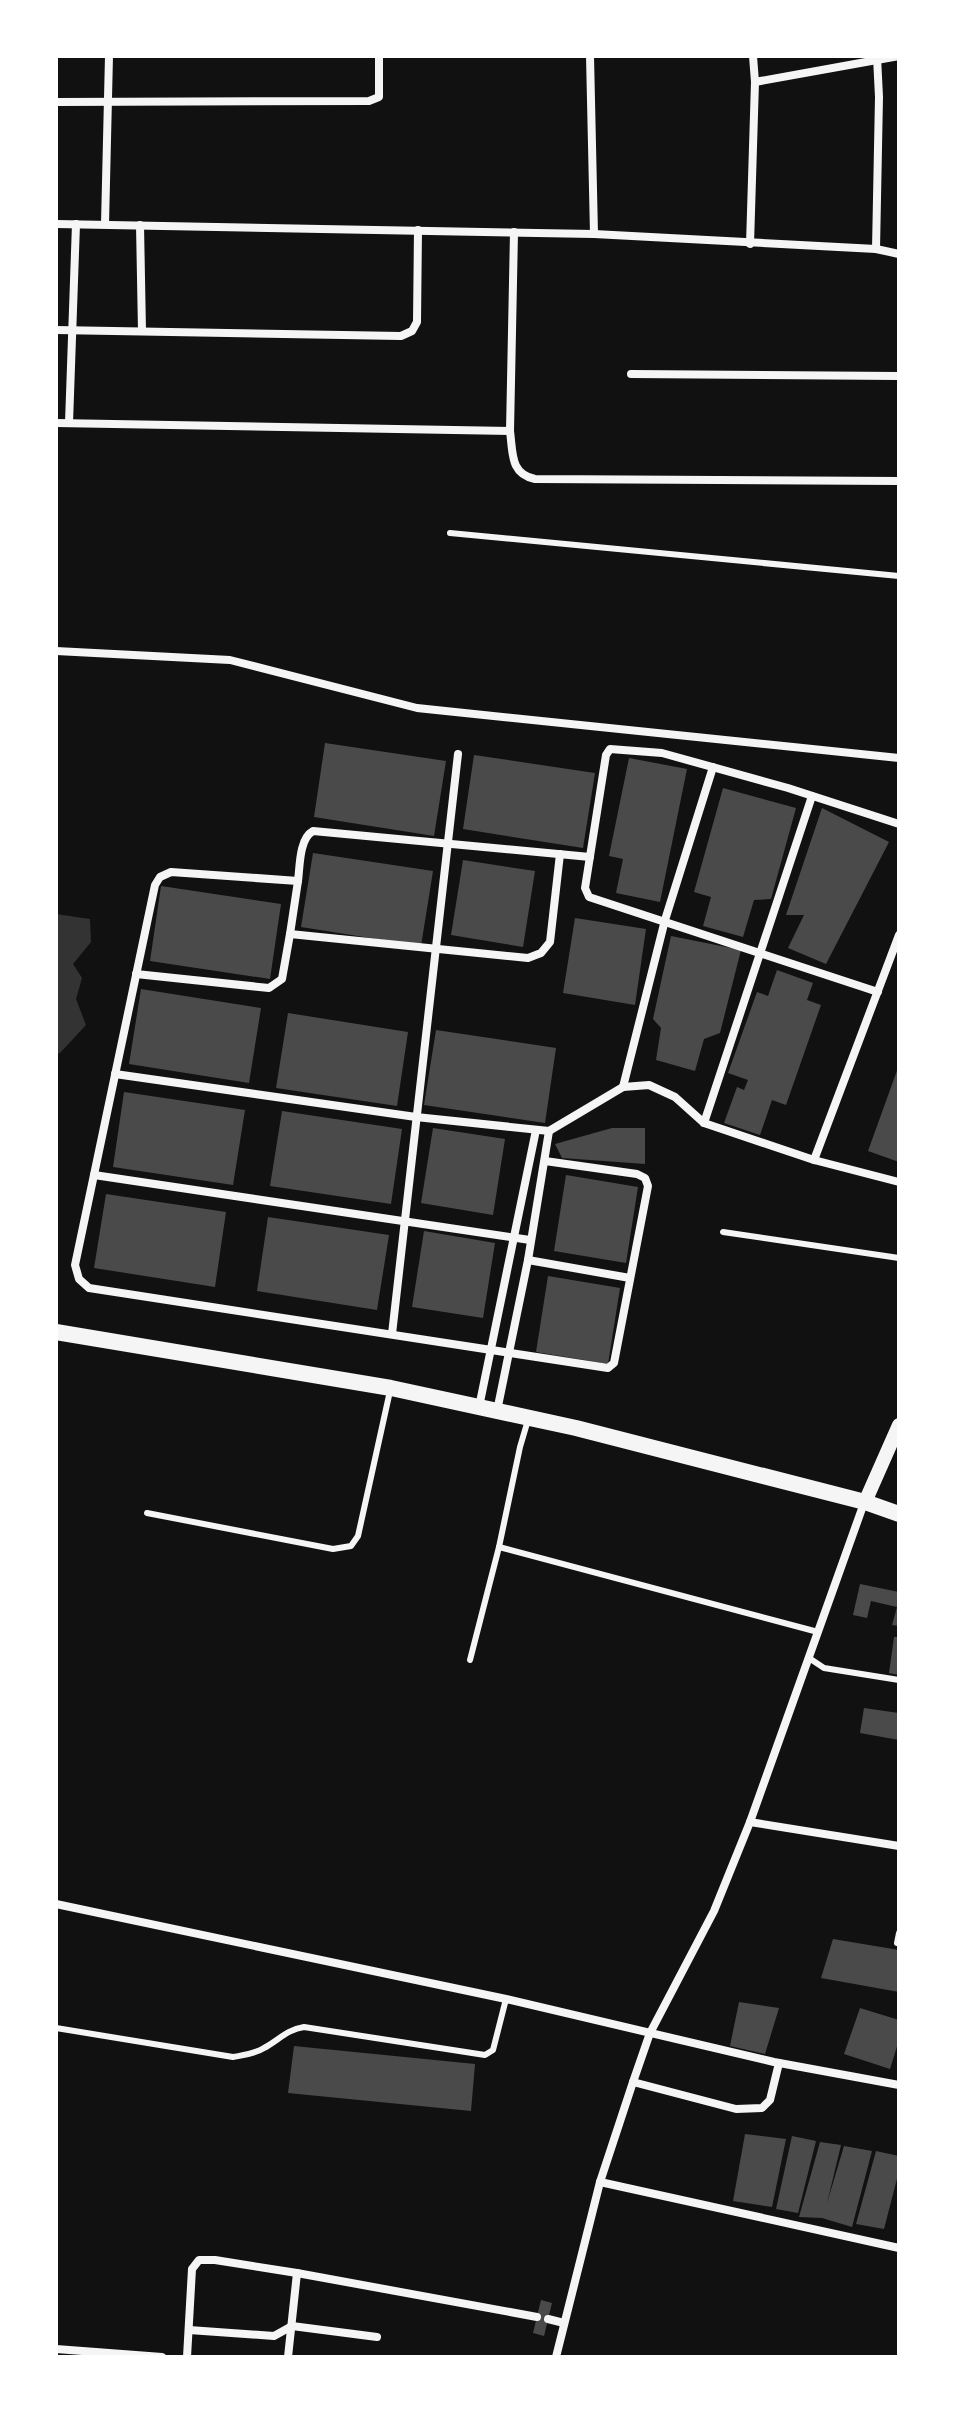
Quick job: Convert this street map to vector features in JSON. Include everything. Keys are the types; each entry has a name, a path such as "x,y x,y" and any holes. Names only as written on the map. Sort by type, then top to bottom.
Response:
{"main road":[{"path":"56,1332 391,1388 576,1428 865,1502 899,1514"}],"street":[{"path":"105,224 109,56"},
{"path":"56,102 369,101 379,97 379,56"},
{"path":"590,56 594,234"},
{"path":"750,244 755,82 753,56"},
{"path":"755,82 899,56"},
{"path":"876,249 877,58"},
{"path":"56,224 594,234 876,249 899,254"},
{"path":"69,423 76,224"},
{"path":"140,225 142,331"},
{"path":"56,330 401,336 412,331 417,322 418,230"},
{"path":"514,232 510,431 516,468 523,477 899,481"},
{"path":"631,374 899,376"},
{"path":"56,423 510,431"},
{"path":"56,651 230,660 417,708 899,758"},
{"path":"878,992 589,897 585,888 606,755 610,749 662,753 899,824"},
{"path":"392,1334 458,754"},
{"path":"623,1087 665,920 713,767"},
{"path":"704,1123 812,796"},
{"path":"136,974 269,988 282,979 305,840 308,833 313,831 590,857"},
{"path":"290,934 528,958 541,953 550,942 560,854"},
{"path":"298,881 171,872 160,877 155,885 75,1265 79,1279 89,1288 608,1368 614,1363 648,1186 645,1178 637,1174 545,1161"},
{"path":"814,1160 899,935"},
{"path":"115,1074 416,1117 549,1131 623,1087 634,1084 660,1089 675,1097 704,1123 814,1160 899,1182"},
{"path":"479,1408 536,1130"},
{"path":"497,1411 528,1260 549,1131"},
{"path":"94,1175 530,1240"},
{"path":"528,1260 630,1278"},
{"path":"556,2357 600,2182 650,2033 714,1911 750,1822 865,1502 899,1425"},
{"path":"750,1822 899,1846"},
{"path":"56,1904 506,1999 779,2063 899,2085"},
{"path":"633,2082 736,2109 762,2108 770,2100 779,2063"},
{"path":"600,2182 899,2248"},
{"path":"187,2357 192,2269 199,2260 297,2273 537,2317"},
{"path":"288,2357 297,2273"},
{"path":"548,2319 564,2323"},
{"path":"189,2330 274,2336 292,2326 377,2337"},
{"path":"56,2349 162,2357"}],"lane":[{"path":"450,533 899,576"},
{"path":"723,1232 899,1258"},
{"path":"147,1513 333,1549 351,1546 358,1536 391,1388"},
{"path":"470,1660 528,1420"},
{"path":"499,1547 818,1632"},
{"path":"809,1658 824,1668 899,1680"},
{"path":"897,1943 899,1933"},
{"path":"56,2028 233,2057 251,2054 267,2047 281,2034 304,2027 485,2055 493,2050 506,1999"}],"shaded area":[{"path":"56,914 90,919 91,942 73,964 82,978 76,999 86,1025 56,1054"}],"building":[{"path":"325,743 446,761 434,836 314,817"},
{"path":"474,755 595,773 583,848 463,829"},
{"path":"629,758 687,769 660,902 616,893 623,859 609,856"},
{"path":"723,788 796,808 771,899 754,900 743,937 703,926 711,897 694,892"},
{"path":"822,808 889,842 826,964 788,948 804,915 786,915"},
{"path":"313,853 433,871 421,946 301,927"},
{"path":"463,860 535,871 523,947 451,935"},
{"path":"161,886 281,904 270,979 150,961"},
{"path":"575,918 646,929 635,1005 563,993"},
{"path":"671,936 741,950 720,1033 704,1039 695,1071 656,1060 661,1028 653,1019"},
{"path":"777,970 813,983 807,1000 821,1005 786,1105 772,1100 760,1135 724,1123 737,1087 744,1090 748,1080 728,1073 757,992 768,996"},
{"path":"141,989 261,1008 249,1083 129,1064"},
{"path":"288,1013 408,1032 397,1106 276,1088"},
{"path":"436,1030 556,1048 545,1123 424,1105"},
{"path":"899,1065 899,1162 868,1151"},
{"path":"124,1092 245,1110 233,1185 113,1167"},
{"path":"282,1111 402,1129 391,1204 270,1186"},
{"path":"433,1128 505,1139 493,1215 421,1203"},
{"path":"612,1128 645,1128 645,1164 562,1158 555,1144"},
{"path":"566,1175 638,1187 626,1263 554,1251"},
{"path":"106,1194 226,1212 215,1287 94,1268"},
{"path":"268,1217 389,1235 377,1310 257,1291"},
{"path":"424,1231 495,1243 483,1318 412,1307"},
{"path":"548,1276 620,1288 608,1364 536,1352"},
{"path":"860,1584 899,1592 899,1626 892,1625 897,1607 871,1601 867,1618 853,1615"},
{"path":"894,1637 899,1637 899,1675 889,1673"},
{"path":"864,1708 899,1713 899,1740 860,1733"},
{"path":"833,1939 899,1950 899,1992 821,1978"},
{"path":"739,2002 779,2008 765,2054 730,2046"},
{"path":"860,2008 899,2020 899,2040 890,2069 844,2054"},
{"path":"294,2046 475,2064 471,2111 288,2093"},
{"path":"745,2134 786,2139 772,2207 733,2201"},
{"path":"792,2136 816,2141 798,2213 776,2209"},
{"path":"820,2142 841,2145 827,2203 844,2146 872,2151 852,2227 822,2218 799,2217"},
{"path":"876,2151 899,2156 899,2171 884,2229 856,2224"},
{"path":"541,2300 552,2303 544,2336 533,2333"}]}
